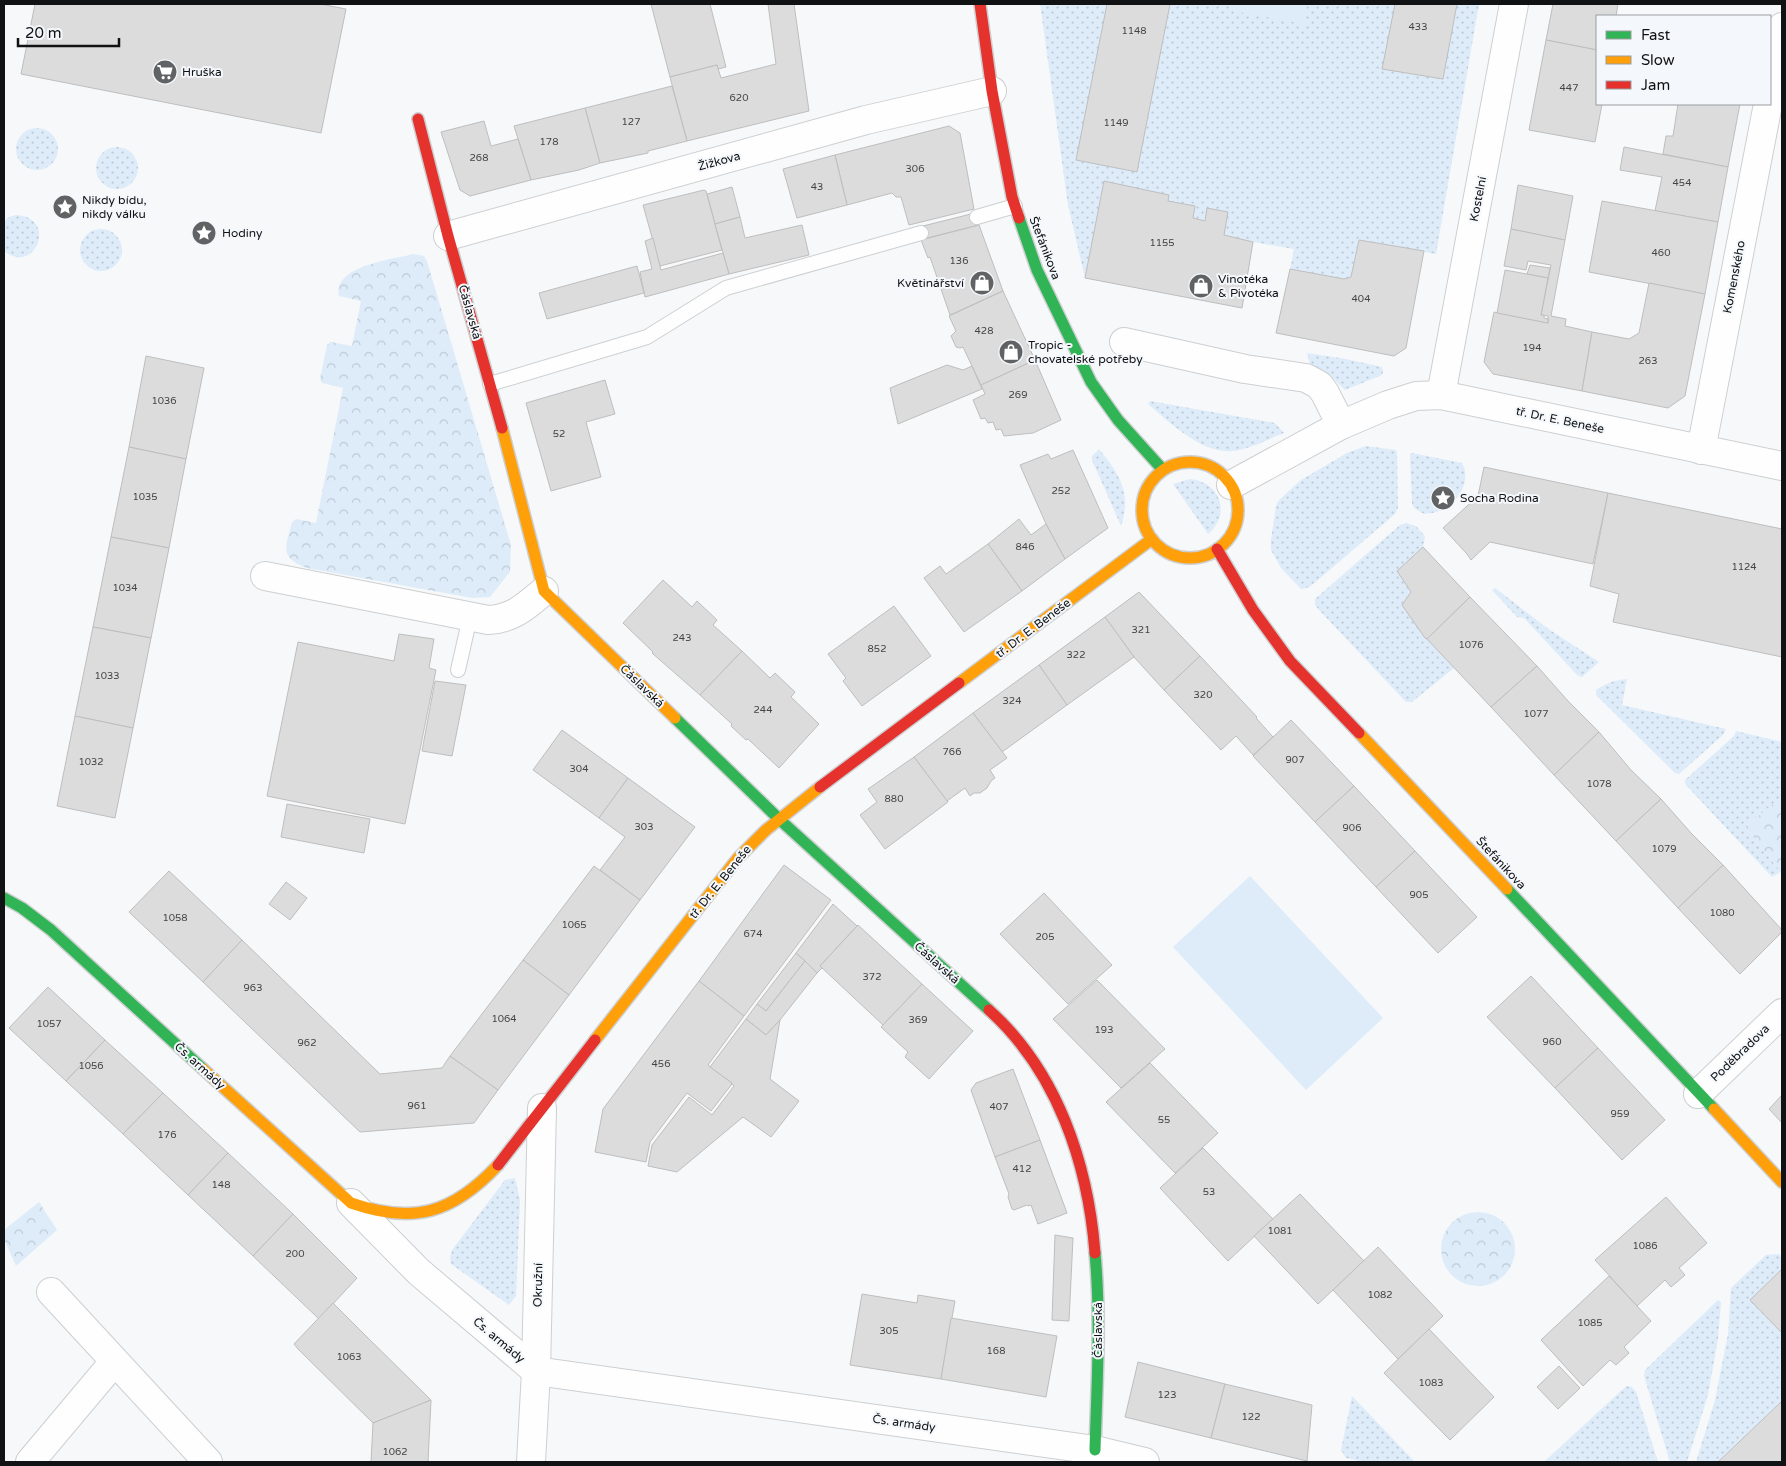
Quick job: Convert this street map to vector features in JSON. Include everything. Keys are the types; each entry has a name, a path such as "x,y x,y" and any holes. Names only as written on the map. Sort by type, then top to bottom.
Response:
{"main road":[{"name":"Štefánikova","path":"980,4 992,91 1015,206 1037,270 1091,382 1118,420 1163,470"},
{"name":"Čáslavská","path":"418,119 544,591 779,819 1008,1027 1026,1048 1055,1096 1068,1123 1079,1154 1091,1208 1097,1269 1099,1328 1094,1456"},
{"path":"1182,462 1203,463 1217,469 1231,485 1236,494 1238,504 1237,520 1232,534 1217,549 1198,557 1183,558 1163,550 1152,539 1145,526 1142,505 1149,485 1163,470 1182,462"},
{"name":"tř. Dr. E. Beneše","path":"351,1203 369,1211 408,1215 444,1206 466,1194 486,1177 542,1108 738,858 779,819 1152,539"},
{"name":"Štefánikova","path":"1217,549 1253,610 1290,661 1416,792 1782,1182"},
{"name":"Čs. armády","path":"4,898 22,908 51,930 351,1203"}],"street":[{"name":"Kostelní","path":"1441,395 1514,4"},
{"path":"1771,87 1782,27"},
{"name":"Žižkova","path":"448,236 866,120 992,91"},
{"name":"Komenského","path":"1701,450 1768,105"},
{"path":"1124,342 1245,369 1306,378 1318,385 1325,393 1341,425"},
{"name":"tř. Dr. E. Beneše","path":"1231,485 1341,425 1388,405 1416,396 1441,395 1782,466"},
{"path":"265,576 488,620 505,618 520,610 544,591"},
{"name":"Poděbradova","path":"1698,1094 1782,1013"},
{"name":"Okružní","path":"531,1462 536,1371 542,1108"},
{"name":"Čs. armády","path":"351,1203 419,1272 536,1371 1094,1456 1145,1462"},
{"path":"51,1292 208,1462"},
{"path":"30,1462 114,1362"}],"lane":[{"path":"977,217 1015,206"},
{"path":"490,384 648,337 726,288 921,233"},
{"path":"458,670 470,617"}],"green space":[{"path":"1040,4 1479,4 1436,254 1359,240 1351,277 1344,279 1290,269 1294,249 1253,242 1242,308 1085,278 1068,205"},
{"path":"1235,4 1307,4 1304,24 1234,11"},
{"path":"37,128 52,134 58,149 52,164 37,170 22,164 16,149 22,134"},
{"path":"113,147 121,147 132,153 138,168 132,183 121,189 113,189 102,183 96,172 96,164 102,153"},
{"path":"16,215 29,218 36,225 39,234 38,243 33,251 25,256 15,257 4,251 4,222 9,217"},
{"path":"97,229 105,229 116,235 122,250 116,265 105,271 97,271 86,265 80,254 80,246 86,235"},
{"path":"414,254 424,256 427,261 511,545 510,572 490,597 472,598 307,568 292,560 286,550 292,522 296,519 316,523 343,388 322,383 320,379 327,345 331,342 352,346 361,301 339,296 339,286 345,277 354,271 380,262"},
{"path":"1307,353 1382,367 1383,372 1382,375 1345,390 1326,372 1310,364"},
{"path":"1150,401 1275,423 1284,433 1245,449 1221,451 1198,442 1187,435 1148,404"},
{"path":"1366,446 1396,450 1398,508 1395,514 1312,585 1301,589 1281,568 1271,550 1276,506 1279,500 1301,480 1347,453"},
{"path":"1099,449 1118,475 1122,484 1125,503 1121,526 1092,460 1092,456"},
{"path":"1410,454 1462,463 1465,470 1464,484 1457,497 1452,503 1437,512 1424,514 1414,508 1412,504"},
{"path":"1190,479 1200,481 1209,486 1219,500 1220,517 1208,534 1173,484"},
{"path":"1406,523 1416,526 1425,536 1423,547 1397,571 1411,592 1402,605 1425,638 1454,668 1412,702 1406,702 1315,605 1315,599 1400,525"},
{"path":"1495,588 1547,628 1599,662 1582,677 1577,675 1524,618 1517,617 1492,590"},
{"path":"1627,679 1622,705 1726,729 1723,735 1679,774 1675,773 1596,695 1596,690 1604,685"},
{"path":"1736,731 1782,742 1782,797 1745,827 1778,868 1782,865 1782,871 1772,877 1685,784 1685,780 1734,736"},
{"path":"1782,797 1782,865 1778,868 1745,827"},
{"path":"1250,876 1383,1018 1306,1090 1173,947"},
{"path":"515,1178 520,1200 516,1296 509,1305 451,1264 450,1258 452,1250 505,1180"},
{"path":"39,1202 57,1230 16,1266 4,1239 4,1230"},
{"path":"1478,1212 1492,1215 1504,1223 1512,1235 1515,1249 1512,1263 1504,1275 1492,1283 1478,1286 1464,1283 1452,1275 1444,1263 1441,1249 1444,1235 1452,1223 1464,1215"},
{"path":"1779,1254 1782,1258 1782,1269 1750,1300 1782,1333 1782,1401 1718,1462 1696,1462 1715,1400 1728,1334 1731,1288 1766,1255"},
{"path":"1718,1300 1721,1302 1718,1339 1708,1395 1687,1462 1670,1462 1644,1376 1645,1370"},
{"path":"1627,1386 1632,1387 1636,1392 1658,1462 1544,1462 1623,1389"},
{"path":"1352,1396 1415,1462 1364,1462 1346,1458 1341,1450"}],"building":[{"path":"35,4 320,4 346,9 321,133 21,74"},
{"path":"651,4 710,4 726,67 718,69 717,65 670,77"},
{"path":"768,4 794,4 809,111 687,141 670,77 717,65 721,78 776,64"},
{"path":"1107,4 1170,4 1137,172 1076,160"},
{"path":"1395,4 1457,4 1443,79 1382,69"},
{"path":"1553,4 1618,4 1616,15 1596,15 1596,50 1546,40"},
{"path":"1546,40 1596,50 1596,105 1602,105 1595,142 1529,130"},
{"path":"672,86 687,141 648,151 648,153 600,163 585,108"},
{"path":"1678,105 1740,105 1728,167 1663,154 1666,136 1673,136"},
{"path":"585,108 600,163 579,170 531,180 514,126"},
{"path":"484,121 491,146 518,139 531,180 470,196 460,190 441,132"},
{"path":"949,126 960,133 974,209 909,225 901,197 896,197 892,193 847,205 835,155"},
{"path":"1624,147 1728,167 1718,222 1655,211 1662,177 1620,170"},
{"path":"835,155 847,205 797,218 783,169"},
{"path":"1104,181 1169,195 1168,201 1195,206 1193,218 1205,221 1207,208 1228,212 1224,235 1253,242 1242,308 1085,278"},
{"path":"1518,185 1573,196 1565,240 1511,229"},
{"path":"732,187 740,217 715,224 707,194"},
{"path":"706,191 722,250 660,266 643,205"},
{"path":"1602,201 1718,222 1705,294 1589,272"},
{"path":"975,213 979,225 923,239 919,227"},
{"path":"740,217 745,238 802,225 809,255 729,274 715,224"},
{"path":"979,225 1003,291 950,315 930,257 928,258 921,240"},
{"path":"1511,229 1565,240 1551,316 1566,319 1565,326 1592,332 1582,391 1493,374 1484,362 1494,312 1548,323 1548,316 1541,315 1551,265 1528,261 1526,270 1504,266"},
{"path":"653,238 661,270 723,253 729,274 645,297 640,272 652,269 645,241"},
{"path":"1359,240 1424,251 1406,348 1394,356 1276,333 1290,269 1344,279 1351,277"},
{"path":"1530,265 1550,268 1548,278 1527,274"},
{"path":"637,266 644,293 547,319 539,293"},
{"path":"1505,270 1548,278 1541,315 1548,319 1548,323 1497,313"},
{"path":"1649,283 1705,294 1685,396 1668,408 1582,391 1592,332 1629,339 1639,333"},
{"path":"1003,291 1035,360 981,385 963,347 956,347 951,336 956,331 949,316"},
{"path":"146,356 204,368 186,459 129,447"},
{"path":"1035,360 1061,420 1033,433 1004,436 1001,429 996,430 993,422 988,423 985,418 981,419 973,400 985,394 981,385"},
{"path":"947,365 963,370 972,366 982,389 898,424 890,388"},
{"path":"605,380 615,414 586,422 601,477 551,491 526,403"},
{"path":"129,447 186,459 169,548 111,537"},
{"path":"1073,450 1108,528 1065,559 1046,524 1020,465 1048,454 1051,459"},
{"path":"1484,467 1608,493 1593,564 1490,542 1471,560 1443,528 1478,496"},
{"path":"1608,493 1782,529 1782,657 1613,622 1619,594 1590,586"},
{"path":"1019,519 1031,535 1046,524 1065,559 1022,591 988,544"},
{"path":"111,537 169,548 151,638 93,627"},
{"path":"988,544 1022,591 964,632 924,578 940,566 946,574"},
{"path":"1423,547 1470,597 1427,639 1402,605 1411,592 1397,571"},
{"path":"663,580 692,607 697,601 717,620 713,625 742,651 700,695 652,653 623,623"},
{"path":"1139,592 1200,656 1164,690 1134,657 1105,617"},
{"path":"1470,597 1537,666 1491,707 1427,639"},
{"path":"894,606 931,656 862,706 843,681 846,678 828,654"},
{"path":"1105,617 1134,657 1067,705 1039,665"},
{"path":"93,627 151,638 133,728 75,716"},
{"path":"399,634 434,639 429,668 436,670 405,824 267,796 298,642 394,661"},
{"path":"742,651 770,678 775,673 795,692 791,697 819,724 779,768 748,739 746,740 731,726 732,724 700,695"},
{"path":"1200,656 1257,717 1273,737 1253,755 1236,736 1221,750 1164,690"},
{"path":"1039,665 1067,705 1002,752 973,713"},
{"path":"1537,666 1599,732 1554,775 1491,707"},
{"path":"435,681 466,685 452,756 422,751"},
{"path":"973,713 1007,758 990,770 995,778 987,788 980,793 974,793 970,796 965,788 947,801 914,757"},
{"path":"75,716 133,728 115,818 57,806"},
{"path":"1291,720 1354,786 1315,822 1253,756"},
{"path":"562,730 628,778 599,818 533,770"},
{"path":"1599,732 1631,770 1661,799 1616,841 1554,775"},
{"path":"914,757 948,802 885,849 860,815 877,802 868,789"},
{"path":"628,778 695,827 640,900 600,870 625,837 599,818"},
{"path":"1354,786 1415,851 1376,887 1315,822"},
{"path":"1661,799 1723,865 1678,908 1616,841"},
{"path":"287,804 370,819 364,853 281,837"},
{"path":"1415,851 1477,917 1438,953 1376,887"},
{"path":"784,865 831,900 744,1016 699,981"},
{"path":"1723,865 1782,930 1740,974 1678,908"},
{"path":"594,866 640,900 569,995 523,960"},
{"path":"169,871 242,940 203,982 129,912"},
{"path":"286,882 307,898 290,920 269,904"},
{"path":"1044,893 1112,965 1068,1004 1000,934"},
{"path":"833,904 857,926 820,966 822,968 817,973 796,953"},
{"path":"858,925 922,984 883,1025 820,966"},
{"path":"242,940 380,1074 442,1068 450,1056 498,1090 474,1123 360,1132 203,982"},
{"path":"796,953 805,961 766,1011 757,1004"},
{"path":"523,960 569,995 498,1090 450,1056"},
{"path":"805,961 817,973 766,1035 746,1019 757,1004 766,1011"},
{"path":"1531,976 1598,1048 1555,1088 1487,1017"},
{"path":"1097,980 1165,1049 1121,1088 1053,1019"},
{"path":"699,981 744,1016 708,1065 732,1084 711,1111 687,1093 650,1142 646,1162 595,1152 603,1109"},
{"path":"922,984 973,1031 929,1079 905,1057 908,1052 881,1027"},
{"path":"48,987 105,1040 66,1081 9,1028"},
{"path":"746,1019 766,1035 780,1020 770,1079 799,1101 771,1137 743,1117 677,1172 648,1166 652,1145 689,1097 712,1115 734,1086 710,1067"},
{"path":"105,1040 163,1093 123,1134 66,1081"},
{"path":"1598,1048 1665,1120 1622,1160 1555,1088"},
{"path":"1150,1063 1218,1133 1175,1173 1106,1102"},
{"path":"1013,1069 1040,1140 995,1157 971,1090 976,1083"},
{"path":"163,1093 228,1153 188,1195 123,1134"},
{"path":"1782,1095 1782,1123 1769,1109"},
{"path":"1040,1140 1067,1213 1038,1224 1031,1205 1012,1209 1008,1197 1009,1194 995,1157"},
{"path":"1203,1148 1273,1219 1228,1261 1160,1188"},
{"path":"228,1153 293,1214 253,1256 188,1195"},
{"path":"1300,1194 1364,1261 1318,1304 1254,1236"},
{"path":"1666,1197 1707,1243 1679,1268 1685,1275 1671,1287 1665,1280 1637,1306 1595,1260"},
{"path":"293,1214 357,1278 319,1319 253,1256"},
{"path":"1055,1235 1073,1238 1069,1321 1052,1320"},
{"path":"1378,1247 1443,1316 1398,1359 1333,1290"},
{"path":"1782,1269 1782,1333 1750,1300"},
{"path":"1609,1276 1651,1321 1624,1347 1629,1353 1616,1365 1610,1360 1583,1386 1541,1340"},
{"path":"862,1294 917,1303 918,1295 955,1301 941,1379 850,1365"},
{"path":"333,1303 431,1400 373,1423 298,1349 294,1344"},
{"path":"951,1318 1057,1336 1046,1397 941,1379"},
{"path":"1429,1329 1494,1397 1450,1440 1384,1373"},
{"path":"1138,1362 1225,1384 1211,1438 1125,1417"},
{"path":"1559,1366 1580,1388 1558,1409 1537,1387"},
{"path":"1225,1384 1312,1405 1307,1461 1211,1438"},
{"path":"431,1400 428,1462 371,1462 373,1423"},
{"path":"1782,1401 1782,1462 1718,1462"}],"traffic: fast":[{"path":"1019,218 1037,270 1091,382 1118,420 1163,470"},
{"path":"675,718 779,819 989,1010"},
{"path":"1507,889 1714,1109"},
{"path":"4,898 22,908 51,930 203,1069"},
{"path":"1095,1253 1098,1326 1095,1450"}],"traffic: slow":[{"path":"502,428 544,591 675,718"},
{"path":"1190,462 1208,466 1224,476 1234,492 1238,510 1234,528 1224,544 1208,554 1190,558 1172,554 1156,544 1146,528 1142,510 1146,492 1156,476 1172,466 1190,462"},
{"path":"959,683 1152,539"},
{"path":"1359,733 1507,889"},
{"path":"595,1040 738,858 766,830 820,787"},
{"path":"203,1069 351,1203 374,1210 394,1213 413,1213 431,1210 448,1204 465,1194 498,1165"},
{"path":"1714,1109 1782,1182"}],"traffic: jam":[{"path":"980,4 992,91 1012,197 1019,218"},
{"path":"418,119 448,236 502,428"},
{"path":"1217,549 1253,610 1290,661 1359,733"},
{"path":"820,787 959,683"},
{"path":"989,1010 1013,1034 1033,1061 1051,1090 1065,1121 1085,1186 1095,1253"},
{"path":"498,1165 595,1040"}],"place":[{"name":"Hruška","path":"165,72"},
{"name":"Nikdy bídu, nikdy válku","path":"65,207"},
{"name":"Hodiny","path":"204,233"},
{"name":"Květinářství","path":"982,283"},
{"name":"Vinotéka & Pivotéka","path":"1201,286"},
{"name":"Tropic - chovatelské potřeby","path":"1011,352"},
{"name":"Socha Rodina","path":"1443,498"}]}
